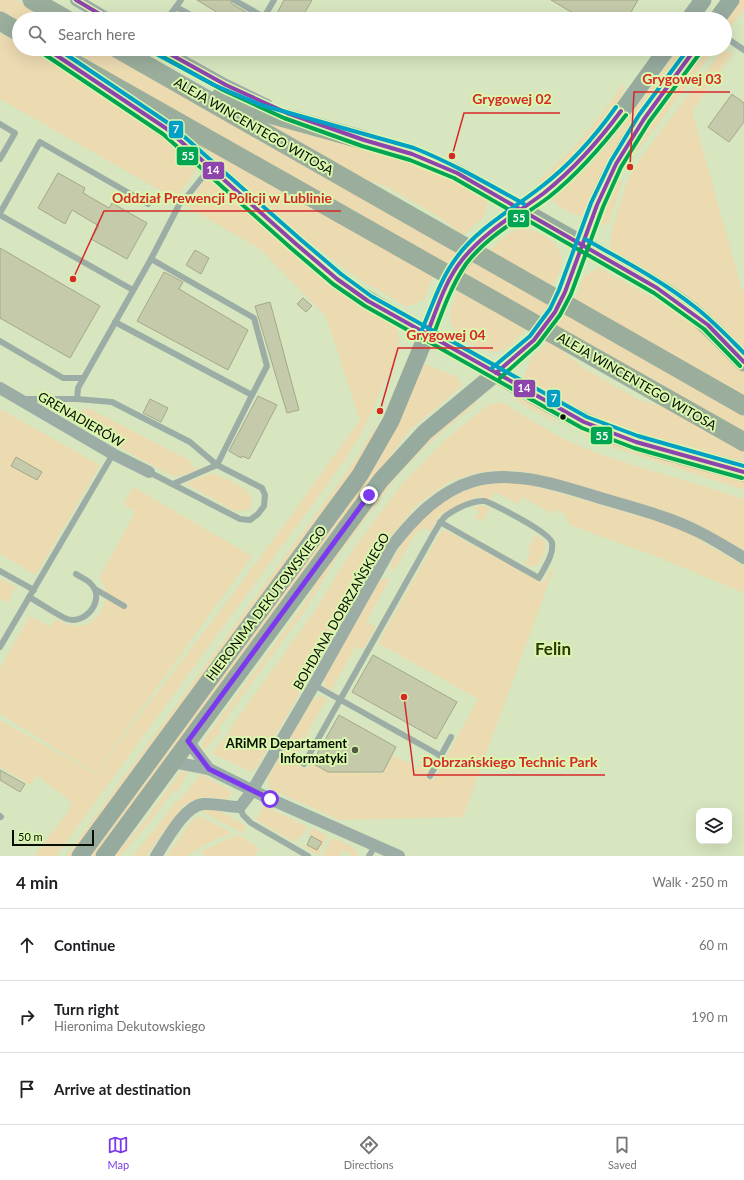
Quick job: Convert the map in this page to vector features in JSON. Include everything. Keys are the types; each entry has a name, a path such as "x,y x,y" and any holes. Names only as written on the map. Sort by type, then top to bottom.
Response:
{"main road":[{"path":"32,0 54,12"},
{"path":"0,21 12,28"},
{"path":"58,56 167,129 210,168"},
{"name":"ALEJA WINCENTEGO WITOSA","path":"60,56 744,442"},
{"name":"ALEJA WINCENTEGO WITOSA","path":"130,56 744,406"},
{"path":"147,56 236,103 259,111 364,140"},
{"path":"582,244 657,288 690,311 708,325 744,362"},
{"path":"496,373 570,415 599,428 647,445 744,472"}],"street":[{"path":"76,0 96,12"},
{"path":"694,12 702,0"},
{"path":"722,12 730,0"},
{"name":"ALEJA WINCENTEGO WITOSA","path":"174,56 251,98 287,113 364,140 412,154 457,173 582,244"},
{"name":"HIERONIMA DEKUTOWSKIEGO","path":"80,856 360,474 391,421 446,289 462,261 487,234 558,182 575,166 623,109 662,56"},
{"name":"HIERONIMA DEKUTOWSKIEGO","path":"104,856 381,480 425,432 529,344 548,322 565,292 602,192 616,164 644,119 690,56"},
{"path":"210,168 337,278 368,301 496,373"},
{"name":"GRENADIERÓW","path":"0,388 113,454 149,472"},
{"name":"BOHDANA DOBRZAŃSKIEGO","path":"240,807 252,791 314,685 392,546 407,527 436,499 456,488 474,481 499,477 542,481 646,511 678,522 700,532 744,558"},
{"path":"188,741 209,769"},
{"path":"173,762 209,769 372,851 399,856"},
{"path":"156,856 184,815 194,807 202,804 218,804 229,807 240,807"}],"lane":[{"path":"172,12 181,0"},
{"path":"234,0 254,12"},
{"path":"267,12 274,0"},
{"path":"176,7 185,12"},
{"path":"732,42 744,50"},
{"path":"0,124 15,133 0,159"},
{"path":"133,290 0,214 40,142 148,204"},
{"path":"77,399 78,388 83,378 151,258 180,203 210,168"},
{"path":"151,258 254,318 267,366 217,465 173,484"},
{"path":"115,322 252,395"},
{"path":"0,341 63,378 83,378"},
{"path":"18,399 77,399 112,402 190,442 217,465 262,488 265,495 264,506 258,514 250,520 240,519 149,472"},
{"path":"0,647 113,454"},
{"path":"304,764 440,522 447,515 468,504 477,501 485,501 542,532 553,544 552,551 539,578 440,522"},
{"path":"0,571 34,590"},
{"path":"29,597 68,619 79,619 88,614 94,605 96,596 91,584 76,574"},
{"path":"94,589 124,606"},
{"path":"314,685 441,756"},
{"path":"430,776 451,737"},
{"path":"240,807 243,815 251,823 308,856"}],"shaded area":[{"path":"0,0 15,0 36,12 12,12 12,18 0,11"},
{"path":"739,0 744,0 744,9 732,26 731,11"},
{"path":"0,33 12,40 12,56 39,56 153,126 196,166 195,171 175,199 0,99"},
{"path":"78,56 113,56 744,414 744,436"},
{"path":"156,56 167,56 249,102 225,93"},
{"path":"673,56 683,56 585,218 567,211 552,200 597,157 639,104"},
{"path":"698,56 710,56 636,153 641,137"},
{"path":"718,56 732,56 692,111 742,290 744,291 744,354 609,251 612,229 627,182 640,159"},
{"path":"624,83 622,93 604,121 549,178 540,185 538,183 539,180 578,143 601,115"},
{"path":"241,110 417,163 444,173 489,199 483,218 463,235 438,216 385,186 361,178"},
{"path":"173,128 433,275 424,300 407,307 359,279 292,229"},
{"path":"620,179 622,181 609,224 606,225 596,223 603,208"},
{"path":"213,180 397,325 399,343 398,354 362,432 345,460 56,856 34,856 67,813 72,802 36,775 31,785 0,767 0,720 95,774 232,595 360,420 326,316 260,249 186,206 204,181"},
{"path":"523,228 537,232 544,236 556,244 560,250 562,257 560,267 552,288 488,252 508,234"},
{"path":"599,268 667,307 711,339 744,371 744,397 574,301 584,276"},
{"path":"459,290 526,329 510,346 502,351 492,352 476,347 456,332 450,320 451,308"},
{"path":"549,340 585,369 639,400 672,409 744,451 744,465 615,427 523,379 531,359"},
{"path":"422,363 457,377 463,385 409,431 97,856 88,856 358,486"},
{"path":"516,392 555,420 554,422 516,401 513,397"},
{"path":"475,399 477,403 444,430 397,476 337,557 306,609 218,729 221,732 202,752 204,740 305,603 328,563 368,506 420,446"},
{"path":"502,402 551,432 582,447 744,499 744,551 689,520 656,508 548,477 520,471 491,471 472,474 449,482 418,504 389,538 256,769 250,771 211,753 231,731 230,728 317,608 345,561 401,485 444,441 485,407 494,403"},
{"path":"0,409 100,465 36,575 0,554"},
{"path":"85,409 92,410 191,461 190,465 198,469 181,475 170,475 79,425 75,420 76,416 79,411"},
{"path":"377,423 373,437 363,457 72,856 66,856 341,480 359,454"},
{"path":"577,432 744,480 744,490 596,442"},
{"path":"213,473 233,482 247,492 251,497 252,503 249,510 232,510 185,483"},
{"path":"502,482 526,484 670,525 691,535 744,566 744,593 655,556 570,525 564,514 555,509 552,514 523,497 518,504 495,492 491,499 479,497 473,498 445,512 439,517 430,531 423,527 420,533 417,531 394,571 391,569 391,562 399,548 428,512 463,490"},
{"path":"133,487 252,556 95,773 0,714 0,668 30,616 50,627 56,619 66,624 76,626 83,625 89,623 99,614 103,608 106,596 105,588 99,578 135,512 123,504"},
{"path":"478,506 490,508 482,522 474,517 480,512 473,508"},
{"path":"441,531 447,531 543,583 556,563 463,817 339,820 271,789 268,785 270,778 268,777 312,700 319,696 327,698 296,754 303,758 299,765 307,769 310,763 328,772 383,773 393,755 412,765 410,768 415,771 424,756 430,763 430,768 425,777 433,781 478,699 378,643"},
{"path":"536,534 545,542 545,551 538,565 530,567 524,564 531,551 528,548"},
{"path":"0,578 16,587 7,603 0,599"},
{"path":"384,578 390,579 366,622 376,627 363,650 356,646 331,691 325,687 324,678 379,582"},
{"path":"189,769 177,792 174,790 149,823 120,856 114,856 145,821 180,773"},
{"path":"201,774 234,793 229,795 230,799 201,797 183,806 146,856 132,856 177,800 179,801"},
{"path":"264,806 308,827 294,842 256,820"},
{"path":"206,809 218,810 246,826 242,833 201,811"},
{"path":"200,816 232,833 212,841 186,856 167,856 192,821"},
{"path":"312,828 328,836 318,855 303,847 307,845 317,850 322,842 308,834"},
{"path":"239,835 259,848 255,856 206,856 200,852 225,840"},
{"path":"332,838 355,849 358,856 353,856 343,850 340,856 322,856"}],"building":[{"path":"197,0 230,0 232,4 246,12 217,12"},
{"path":"284,0 312,0 305,12 278,12"},
{"path":"551,0 638,0 631,12 571,12"},
{"path":"732,94 744,103 744,122 729,142 708,127"},
{"path":"58,173 85,188 83,193 109,208 112,203 147,223 127,259 91,239 99,226 72,210 65,224 38,208"},
{"path":"0,248 100,306 70,358 0,318"},
{"path":"195,250 209,258 201,274 186,265"},
{"path":"164,272 183,282 179,289 248,330 228,370 137,321"},
{"path":"303,298 312,306 306,312 297,304"},
{"path":"270,302 299,410 287,413 255,306"},
{"path":"258,396 277,405 249,459 242,456 241,458 229,451"},
{"path":"150,399 168,408 161,422 143,413"},
{"path":"16,457 42,472 37,480 11,466"},
{"path":"373,655 457,702 436,739 352,692"},
{"path":"339,715 396,747 383,772 328,772 312,763"},
{"path":"0,770 25,784 20,792 0,780"},
{"path":"311,836 322,842 317,850 307,845"}],"transit line":[{"name":"14","path":"76,0 96,12"},
{"name":"55","path":"47,56 163,134 333,284 365,306 582,428 634,448 742,478"},
{"name":"14","path":"58,56 167,129 296,244 337,279 368,301 584,422 636,442 744,472"},
{"name":"7","path":"68,56 171,125 300,239 341,274 371,296 587,417 638,436 744,466"},
{"name":"7","path":"160,56 214,85 261,105 414,148 456,167 524,204"},
{"name":"55","path":"162,56 223,90 284,118 362,146 410,160 454,178 654,293 704,329 740,366"},
{"name":"14","path":"174,56 226,85 287,113 364,140 412,154 457,173 657,288 708,325 744,362"},
{"name":"7","path":"492,368 530,336 550,309 559,290 591,203 611,161 639,115 683,56"},
{"name":"14","path":"496,373 534,340 555,312 565,292 597,205 616,164 644,119 690,56"},
{"name":"55","path":"500,378 538,344 560,315 571,294 603,207 621,167 649,122 698,56"},
{"name":"7","path":"421,332 446,274 465,247 496,219 541,187 572,160 591,140 616,107"},
{"name":"14","path":"427,334 442,296 451,277 462,260 490,232 544,193 575,165 603,134 621,111"},
{"name":"55","path":"433,336 447,299 466,264 474,254 494,236 549,197 570,178 599,148 626,115"},
{"name":"7","path":"585,239 641,271 682,297 708,318 744,353"}],"place":[{"name":"Grygowej 02","path":"452,156"},
{"name":"Grygowej 03","path":"630,167"},
{"name":"Oddział Prewencji Policji w Lublinie","path":"73,279"},
{"name":"Grygowej 04","path":"380,411"},
{"name":"Dobrzańskiego Technic Park","path":"404,697"},
{"name":"ARiMR Departament Informatyki","path":"355,750"}],"district":[{"name":"Felin","path":"553,648"}],"route":[{"path":"270,799 209,769 188,741 369,495"}]}
